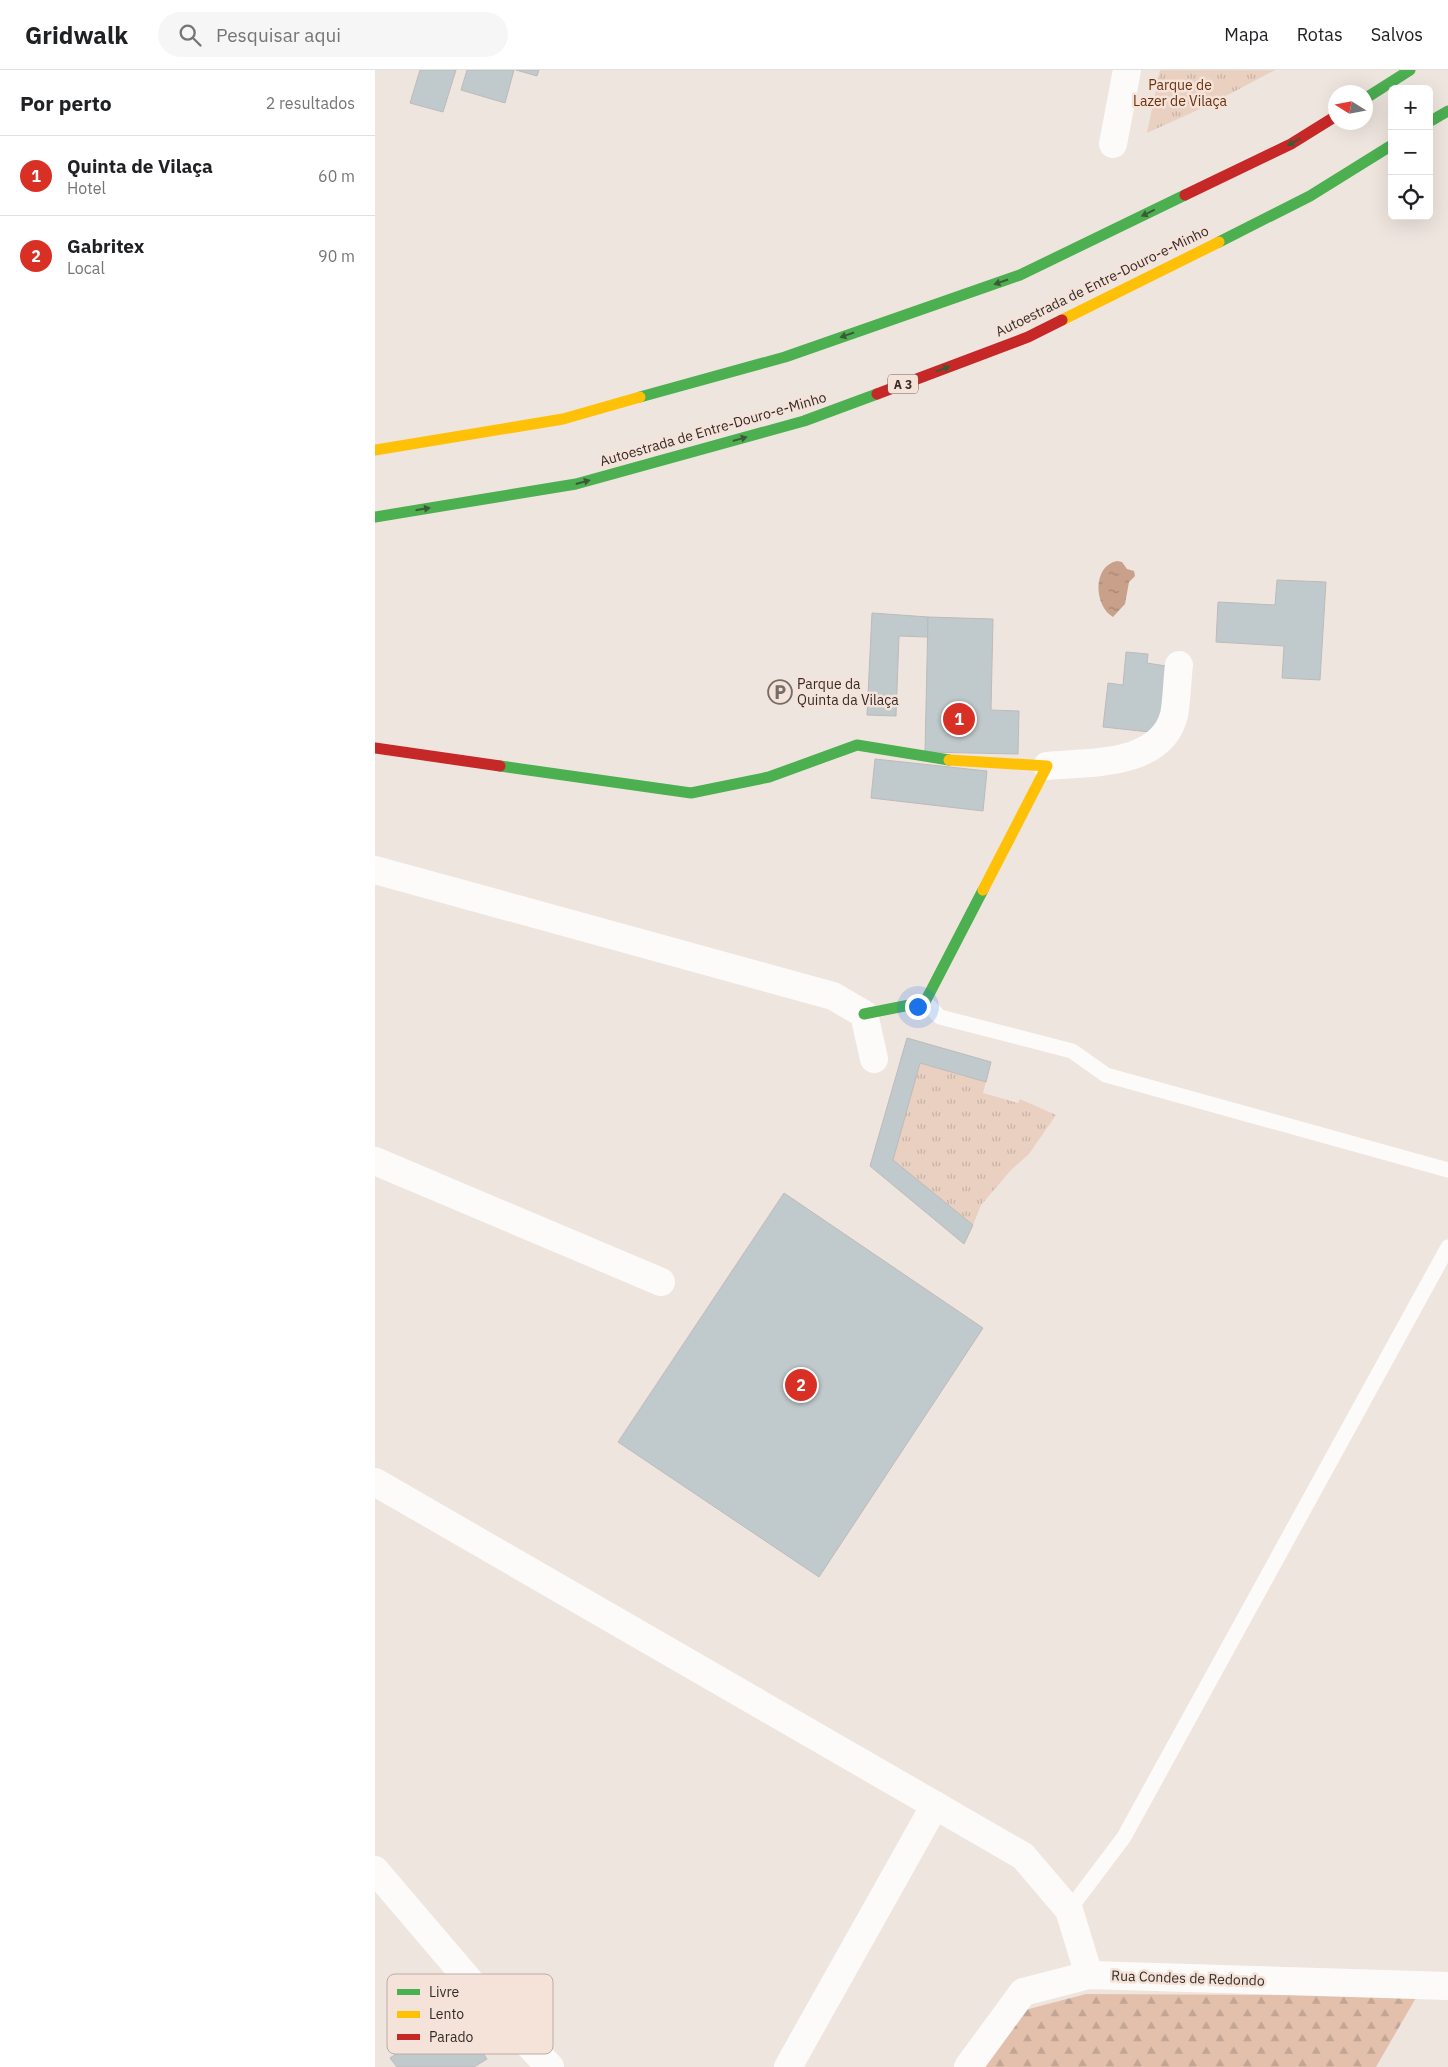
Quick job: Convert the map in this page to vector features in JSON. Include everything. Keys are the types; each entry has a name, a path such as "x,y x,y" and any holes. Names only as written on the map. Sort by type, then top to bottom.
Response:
{"main road":[{"path":"1373,93 1410,70"},
{"path":"1433,120 1448,111"},
{"path":"375,450 563,419 794,354 1020,275 1291,144 1328,120"},
{"name":"Autoestrada de Entre-Douro-e-Minho","path":"375,516 576,484 804,421 1028,337 1310,196 1388,147"},
{"path":"375,748 691,793 769,777 857,745 934,759 1047,766 925,1002 864,1014"}],"street":[{"path":"1113,144 1127,70"},
{"path":"1047,766 1130,758 1163,738 1173,716 1179,665"},
{"path":"375,870 833,996 864,1014 874,1059"},
{"path":"375,1161 661,1282"},
{"path":"375,1482 1023,1856 1069,1910 1089,1975"},
{"path":"788,2067 935,1804"},
{"path":"375,1870 464,1974"},
{"name":"Rua Condes de Redondo","path":"968,2067 1023,1992 1089,1975 1448,1986"},
{"path":"538,2054 550,2067"}],"lane":[{"path":"925,1002 940,1017 1072,1051 1106,1075 1448,1170"},
{"path":"1069,1910 1124,1837 1448,1247"}],"green space":[{"name":"Parque de Lazer de Vilaça","path":"1160,70 1275,70 1211,104 1147,133"},
{"path":"920,1063 986,1082 983,1093 1018,1103 1020,1099 1056,1115 1029,1154 1012,1169 981,1205 973,1225 893,1160"},
{"path":"1086,1994 1417,1996 1376,2067 982,2067 1021,2011"}],"water":[{"path":"1117,561 1122,562 1127,569 1134,571 1135,576 1129,582 1125,604 1113,617 1102,604 1099,596 1099,587 1103,570 1109,564"}],"building":[{"path":"420,70 456,70 443,112 410,103"},
{"path":"467,70 514,70 505,103 461,90"},
{"path":"516,70 539,70 537,76"},
{"path":"1277,580 1326,582 1320,680 1282,678 1284,646 1216,642 1218,602 1275,605"},
{"path":"872,613 928,617 928,637 899,636 896,716 867,715"},
{"path":"928,617 993,619 991,710 1019,711 1018,754 925,752"},
{"path":"1126,652 1148,654 1147,663 1166,666 1159,733 1103,727 1108,683 1123,685"},
{"path":"875,759 987,771 983,811 871,798"},
{"path":"907,1038 991,1062 986,1082 920,1063 893,1160 973,1225 964,1244 870,1166"},
{"path":"784,1193 983,1328 819,1577 618,1442"},
{"path":"396,2054 484,2054 487,2059 474,2067 397,2067 390,2058"}],"traffic: fast":[{"path":"1373,94 1410,70"},
{"path":"1433,120 1448,111"},
{"path":"1219,242 1310,196 1388,147"},
{"path":"640,397 785,357 1020,275 1185,195"},
{"path":"375,517 576,484 804,421 877,394"},
{"path":"500,766 691,793 769,777 857,745 949,760"},
{"path":"864,1014 925,1002 983,890"}],"traffic: slow":[{"path":"1062,320 1219,242"},
{"path":"375,450 563,419 640,397"},
{"path":"949,760 1047,766 983,890"}],"traffic: jam":[{"path":"1185,195 1291,144 1328,121"},
{"path":"877,394 1028,337 1062,320"},
{"path":"375,748 500,766"}],"place":[{"name":"Parque da Quinta da Vilaça","path":"780,692"},
{"name":"Quinta de Vilaça","path":"959,719"},
{"name":"Gabritex","path":"801,1385"}]}
